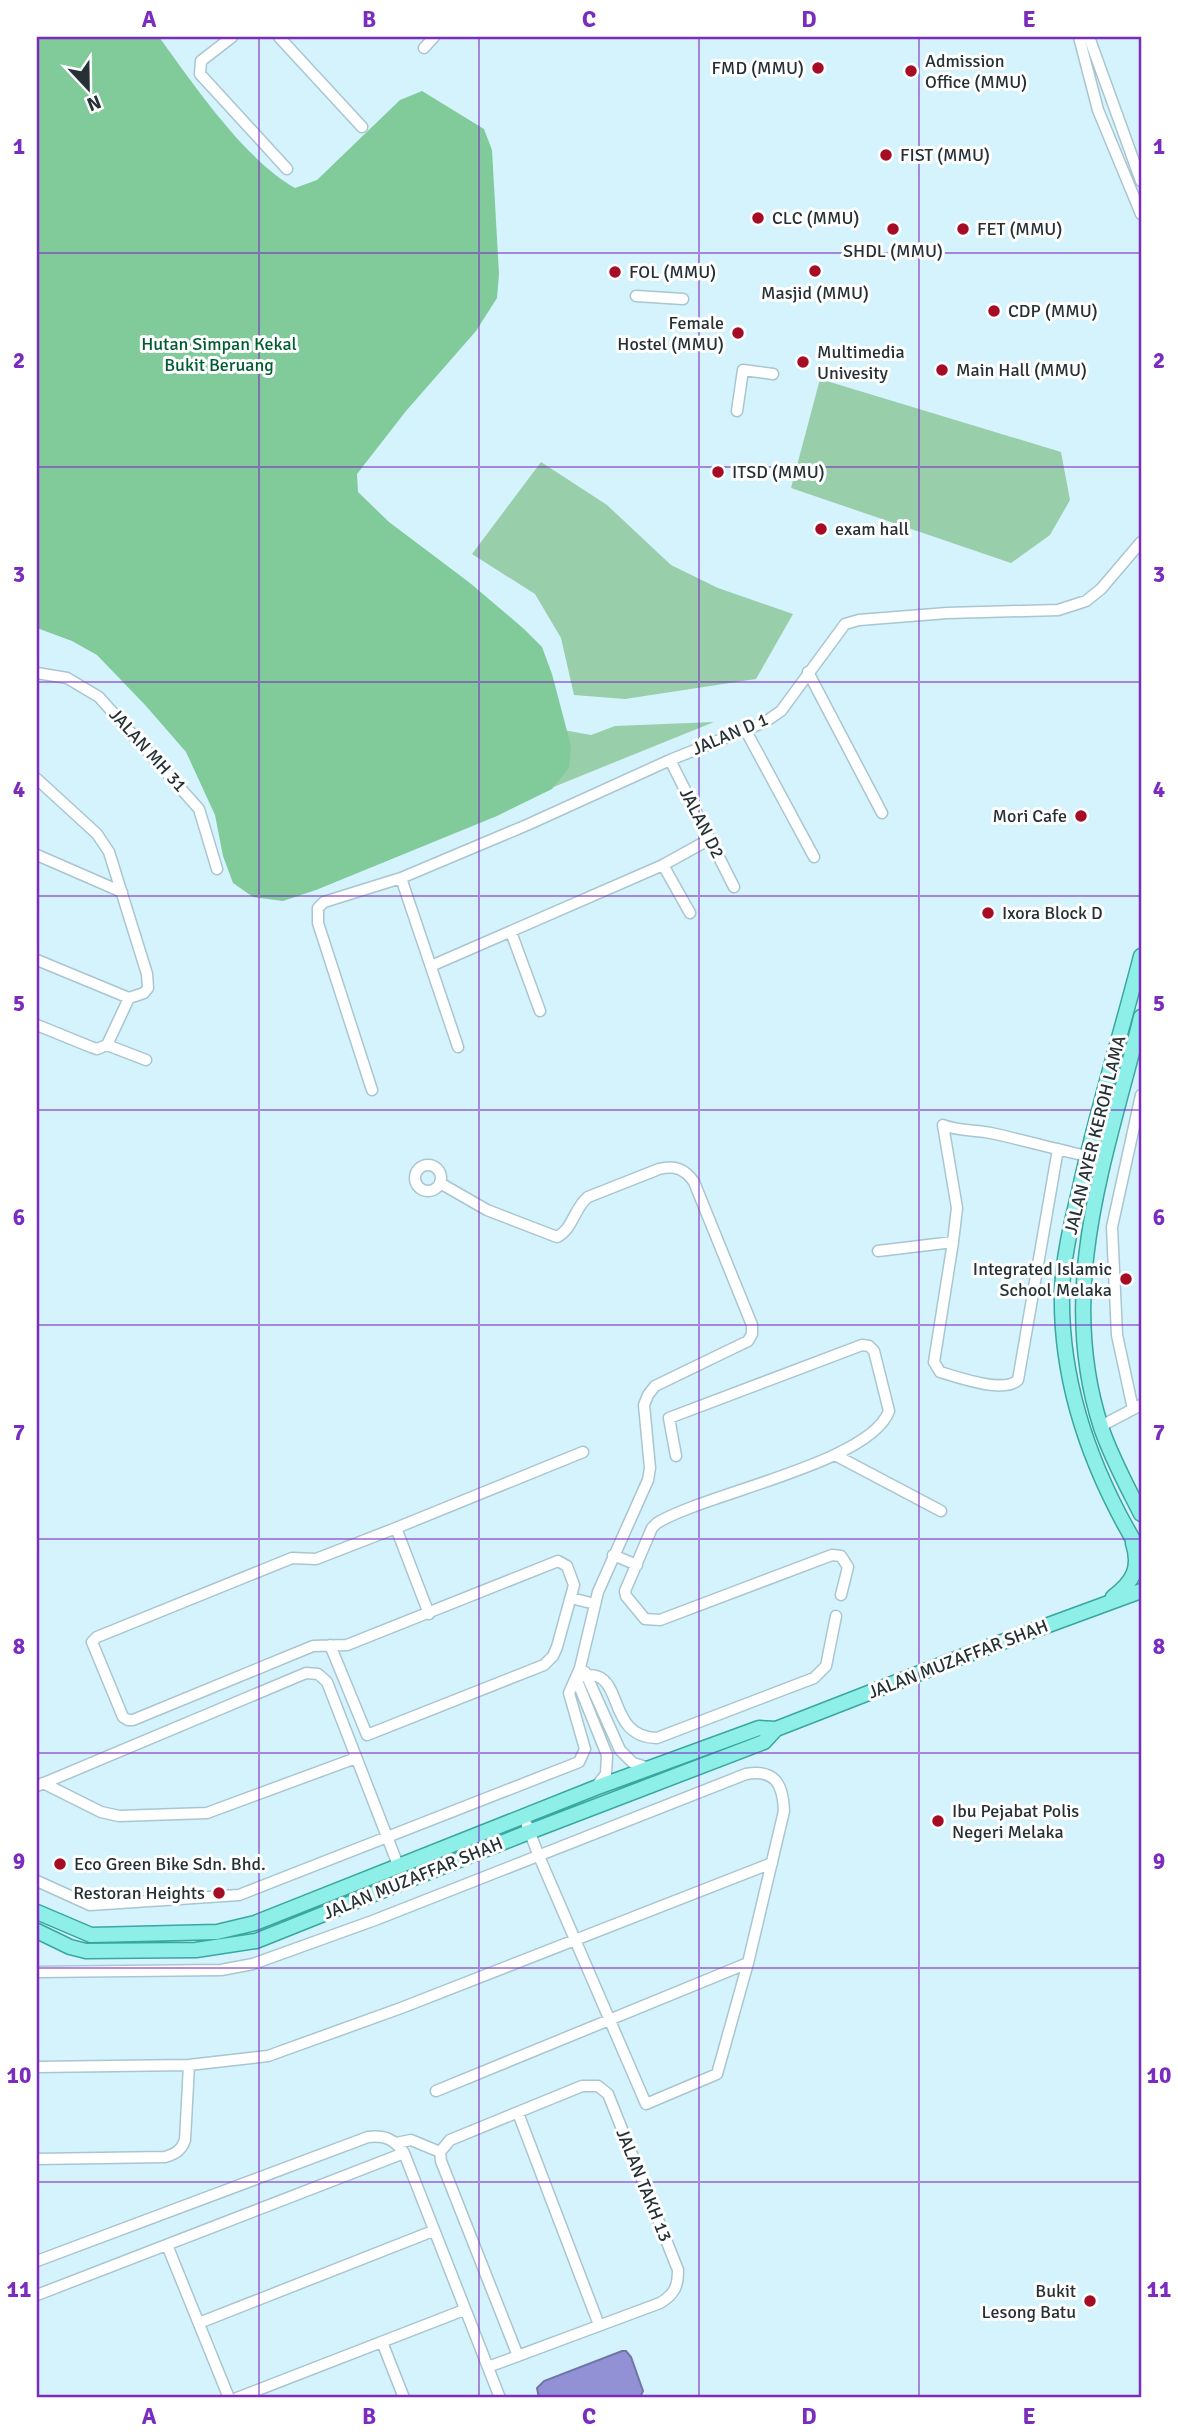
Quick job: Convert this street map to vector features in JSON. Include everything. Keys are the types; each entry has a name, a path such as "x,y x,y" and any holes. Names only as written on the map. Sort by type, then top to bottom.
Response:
{"main road":[{"name":"JALAN AYER KEROH LAMA","path":"1141,956 1087,1156 1068,1241 1062,1292 1070,1380 1083,1434 1098,1471 1141,1553"},
{"name":"JALAN AYER KEROH LAMA","path":"1141,1017 1138,1048 1101,1171 1087,1237 1082,1279 1089,1373 1101,1426 1141,1514"},
{"path":"1109,1602 1125,1587 1136,1570 1135,1550 1130,1534"},
{"name":"JALAN MUZAFFAR SHAH","path":"37,1931 70,1947 86,1951 196,1950 256,1941 764,1741 776,1729 1141,1591"},
{"path":"1109,1602 1141,1600"},
{"name":"JALAN MUZAFFAR SHAH","path":"37,1912 91,1935 216,1932 255,1923 595,1788 759,1728 776,1729"}],"street":[{"path":"232,37 201,61 200,74 287,169"},
{"path":"279,37 362,127"},
{"path":"424,48 434,37"},
{"path":"1079,37 1098,110 1141,214"},
{"path":"1089,37 1141,179"},
{"path":"636,296 683,299"},
{"path":"737,411 743,370 773,374"},
{"name":"JALAN D 1","path":"372,1090 318,923 318,908 324,902 401,878 670,760 765,722 781,711 840,629 853,621 947,613 1058,610 1086,601 1101,589 1141,542"},
{"name":"JALAN MH 31","path":"37,673 67,678 99,697 199,809 217,869"},
{"path":"808,673 882,813"},
{"path":"746,731 814,856"},
{"name":"JALAN D2","path":"670,760 734,887"},
{"path":"37,779 97,834 109,852 147,974 148,988 144,993 129,998 37,960"},
{"path":"431,966 663,865 710,839"},
{"path":"37,855 122,892"},
{"path":"663,865 690,913"},
{"path":"401,878 458,1047"},
{"path":"511,932 540,1011"},
{"path":"107,1045 129,998"},
{"path":"37,1026 97,1049 107,1045 146,1060"},
{"path":"1101,1426 1137,1407 1116,1335 1112,1227 1141,1095"},
{"path":"1006,1136 1008,1122"},
{"path":"1058,1149 1018,1380 1014,1384 1002,1386 970,1381 940,1372 934,1366 957,1208 947,1129 965,1128 1006,1136 1087,1156"},
{"path":"37,1881 90,1905 239,1895 579,1762 585,1749 568,1698 570,1687 581,1674 597,1598 613,1555 648,1480 650,1468 644,1405 655,1386 748,1341 752,1334 752,1325 694,1182 687,1172 671,1166 653,1170 588,1197 582,1201 566,1231 557,1237 487,1210 440,1183"},
{"path":"878,1251 953,1242"},
{"path":"676,1456 669,1418 862,1345 869,1346 874,1351 889,1411 872,1435 835,1455 664,1519 652,1528 625,1591 645,1619 660,1620 832,1555 841,1556 848,1567 841,1595"},
{"path":"330,1645 367,1735 544,1665 557,1647 574,1585 567,1566 558,1561 347,1645 330,1645 313,1646 134,1720 123,1717 92,1642 97,1637 292,1558 316,1559 583,1452"},
{"path":"835,1455 942,1511"},
{"path":"396,1528 429,1614"},
{"path":"620,1541 643,1551"},
{"path":"613,1555 637,1564"},
{"path":"574,1585 597,1598"},
{"path":"571,1598 597,1598"},
{"path":"581,1674 597,1675 606,1681 621,1717 629,1728 643,1736 657,1738 814,1678 826,1666 835,1616"},
{"path":"40,1784 306,1674 318,1674 327,1682 398,1865"},
{"path":"581,1674 620,1750 633,1763 649,1768"},
{"path":"581,1674 607,1755 606,1774 595,1788"},
{"path":"40,1784 101,1811 119,1816 207,1813 356,1758"},
{"path":"37,1972 221,1970 253,1965 376,1920 538,1854 746,1774 766,1773 774,1779 783,1799 784,1811 748,1964 717,2074 646,2104 575,1941 538,1854 523,1816"},
{"path":"37,2067 189,2065 253,2059 284,2051 772,1863"},
{"path":"436,2091 748,1964"},
{"path":"37,2159 165,2157 175,2154 182,2148 185,2140 189,2065"},
{"name":"JALAN TAKH 13","path":"518,2113 582,2086 598,2086 608,2094 678,2270 676,2290 670,2297 599,2325"},
{"path":"488,2367 518,2356 599,2325 518,2113 450,2140 440,2152 441,2161 518,2356"},
{"path":"37,2261 368,2137 388,2137 404,2153 500,2398"},
{"path":"396,2143 411,2140 440,2152"},
{"path":"37,2295 404,2153"},
{"path":"199,2323 433,2231"},
{"path":"167,2245 229,2398"},
{"path":"237,2398 464,2310"},
{"path":"382,2342 404,2398"}],"green space":[{"name":"Hutan Simpan Kekal Bukit Beruang","path":"37,37 159,37 239,140 257,159 295,188 317,180 400,100 422,91 484,129 492,150 499,274 497,298 476,331 406,411 357,474 358,492 389,522 470,583 542,647 571,746 569,768 552,789 497,816 316,890 283,901 253,897 233,883 223,856 215,815 186,752 97,655 72,641 37,628"},
{"path":"820,379 1061,452 1070,500 1050,535 1011,563 791,488"},
{"path":"541,462 607,505 671,565 718,588 793,614 756,679 625,699 574,695 561,638 535,594 472,554"},
{"path":"714,722 504,807 563,730 591,735 615,726"}],"shaded area":[{"path":"626,2351 631,2357 643,2391 640,2398 539,2398 537,2388 544,2381"}],"place":[{"name":"FMD (MMU)","path":"818,68"},
{"name":"Admission Office (MMU)","path":"911,71"},
{"name":"FIST (MMU)","path":"886,155"},
{"name":"CLC (MMU)","path":"758,218"},
{"name":"SHDL (MMU)","path":"893,229"},
{"name":"FET (MMU)","path":"963,229"},
{"name":"Masjid (MMU)","path":"815,271"},
{"name":"FOL (MMU)","path":"615,272"},
{"name":"CDP (MMU)","path":"994,311"},
{"name":"Female Hostel (MMU)","path":"738,333"},
{"name":"Multimedia Univesity","path":"803,362"},
{"name":"Main Hall (MMU)","path":"942,370"},
{"name":"ITSD (MMU)","path":"718,472"},
{"name":"exam hall","path":"821,529"},
{"name":"Mori Cafe","path":"1081,816"},
{"name":"Ixora Block D","path":"988,913"},
{"name":"Integrated Islamic School Melaka","path":"1126,1279"},
{"name":"Ibu Pejabat Polis Negeri Melaka","path":"938,1821"},
{"name":"Eco Green Bike Sdn. Bhd.","path":"60,1864"},
{"name":"Restoran Heights","path":"219,1893"},
{"name":"Bukit Lesong Batu","path":"1090,2301"}]}
